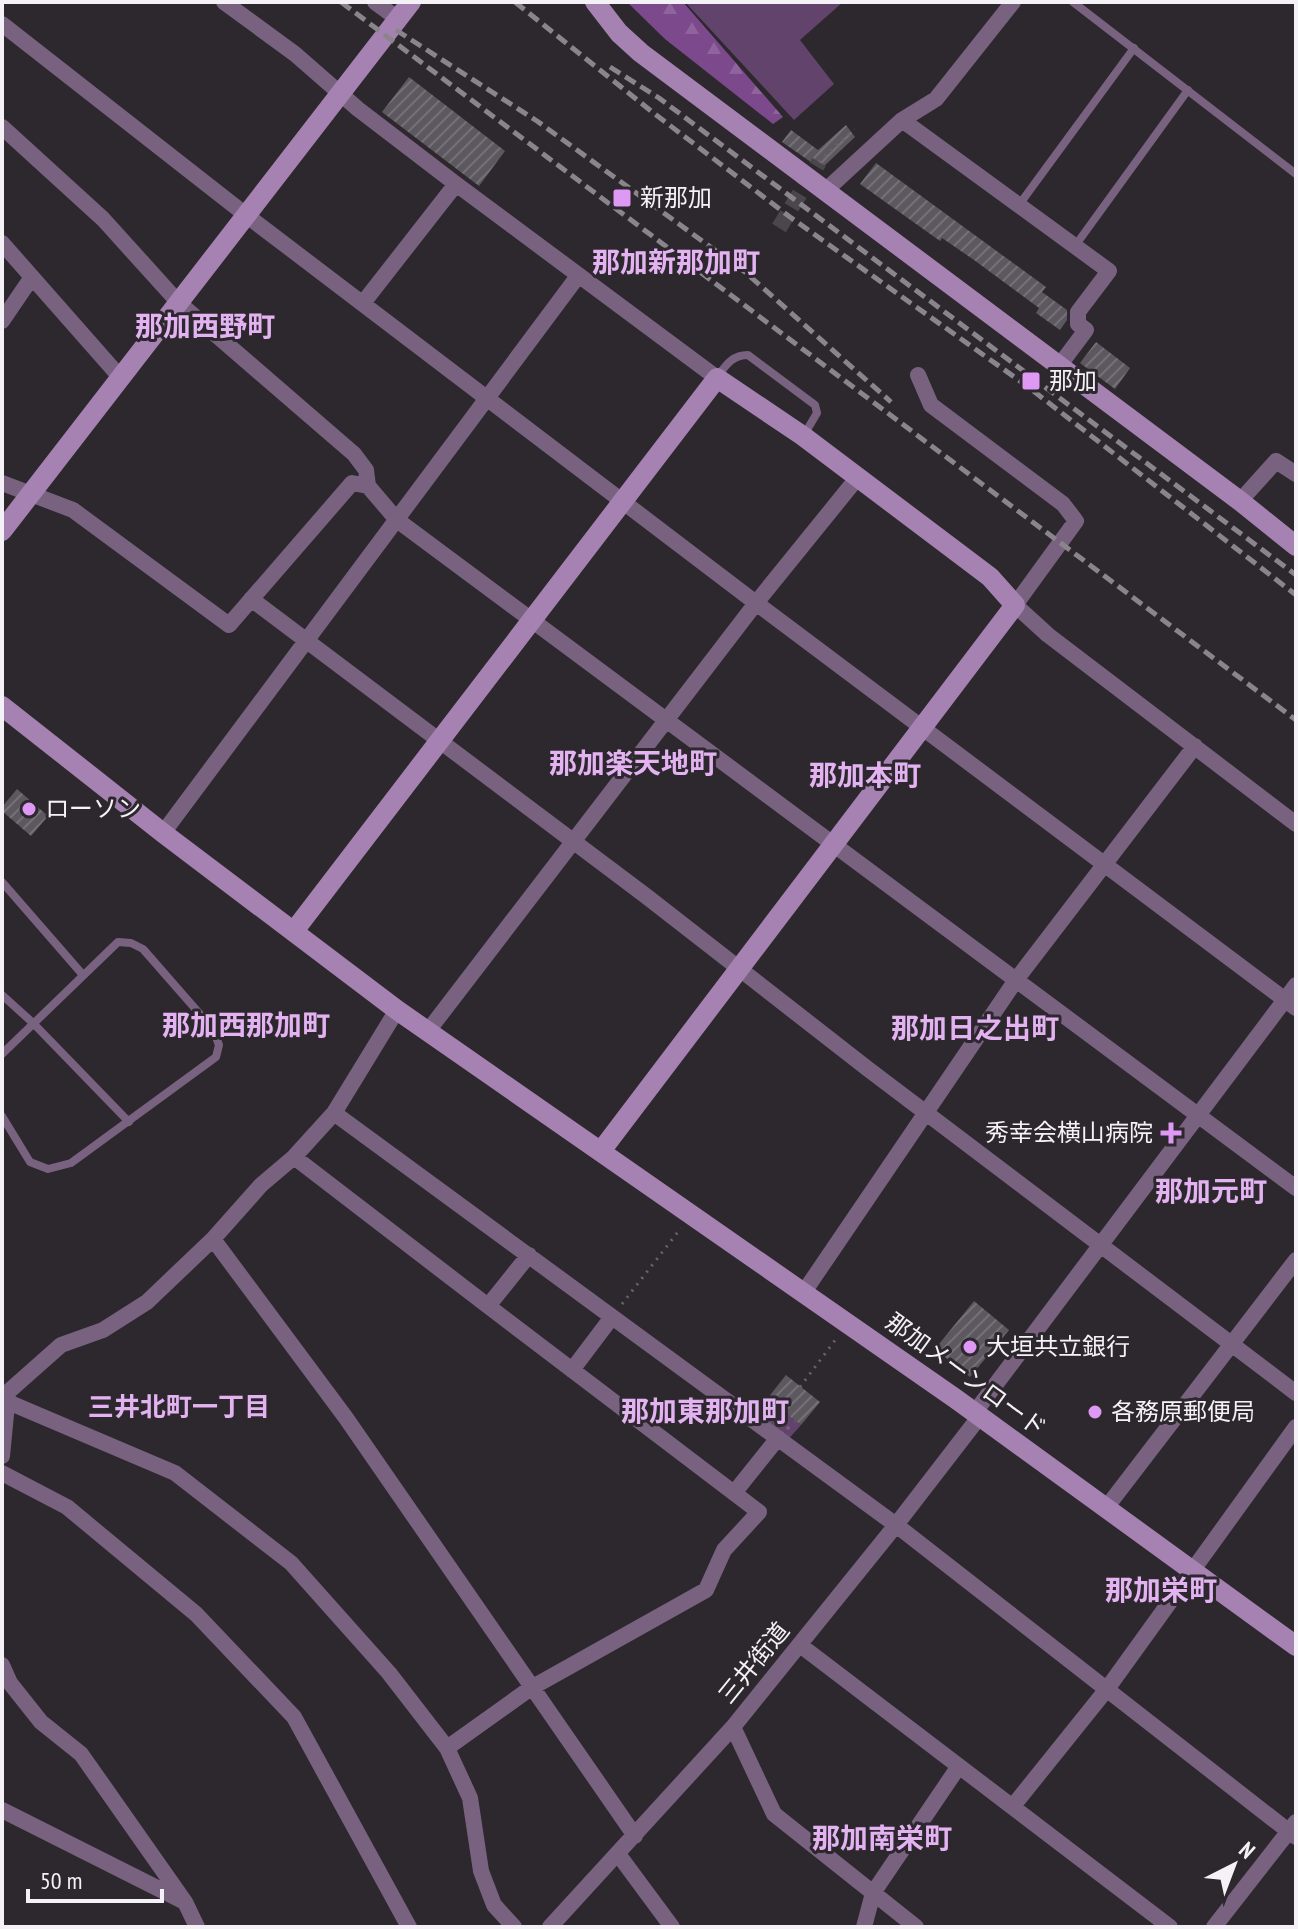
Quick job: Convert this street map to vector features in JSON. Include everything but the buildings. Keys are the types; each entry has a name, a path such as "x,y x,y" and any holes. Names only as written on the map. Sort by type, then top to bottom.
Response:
{"street":[{"path":"224,2 578,276 717,378 803,436 990,577 1048,635 1296,824"},
{"path":"375,2 398,19"},
{"path":"2,531 411,2"},
{"path":"595,2 619,33 641,53 1296,546"},
{"path":"825,191 902,120 936,99 1013,2"},
{"path":"2,24 246,215 1290,1004"},
{"path":"902,120 1109,271 1078,312 1078,324 1086,330 1059,366"},
{"path":"2,127 103,219 178,302 354,454 366,470 368,486 397,520 1296,1188"},
{"path":"363,303 456,184"},
{"path":"2,243 120,377"},
{"path":"2,706 163,833 578,276"},
{"path":"2,321 32,277"},
{"path":"601,1151 1076,521 1063,504 931,405 918,375"},
{"path":"294,931 717,378"},
{"path":"1240,501 1276,461 1296,474"},
{"path":"428,1031 756,603 858,477"},
{"path":"2,483 73,510 229,625 352,483 368,486"},
{"path":"251,599 646,896 1296,1393"},
{"path":"804,1292 1016,980 1195,746"},
{"name":"那加メーンロード","path":"163,833 397,1010 977,1414 1296,1646"},
{"name":"三井街道","path":"550,1927 733,1727 896,1525 1198,1115 1290,1004 1296,985"},
{"path":"2,1456 5,1396 61,1345 103,1330 147,1302 213,1239 261,1185 294,1157 334,1113 397,1010"},
{"path":"334,1113 896,1525 1294,1830 1214,1927"},
{"path":"294,1157 759,1512 724,1550 706,1590 531,1688 447,1748"},
{"path":"213,1239 346,1418 635,1836"},
{"path":"488,1306 529,1255"},
{"path":"1106,1508 1296,1260"},
{"path":"572,1370 612,1317"},
{"path":"5,1396 175,1473 291,1563 389,1673 447,1748 470,1798 481,1871 494,1905 514,1927"},
{"path":"1013,1806 1107,1689 1296,1427"},
{"path":"734,1493 778,1438"},
{"path":"2,1473 79,1516 196,1614 294,1717 409,1927"},
{"path":"800,1645 1013,1806 1161,1924"},
{"path":"2,1665 10,1683 41,1722 81,1754 185,1902 197,1927"},
{"path":"733,1727 774,1814 916,1927"},
{"path":"864,1927 873,1893 959,1766"},
{"path":"2,1810 185,1902"},
{"path":"618,1854 672,1927"}],"lane":[{"path":"1073,2 1296,174"},
{"path":"1019,205 1134,48"},
{"path":"1075,246 1188,90"},
{"path":"717,378 729,360 738,355 748,355 815,405 817,413 803,436"},
{"path":"2,882 83,975"},
{"path":"2,1054 118,942 131,943 143,949 213,1029 219,1045 216,1057 71,1163 48,1169 30,1162 2,1116"},
{"path":"2,995 129,1122"}],"path":[{"path":"819,162 854,129"},
{"path":"612,1317 692,1214"},
{"path":"800,1387 848,1323"}],"shaded area":[{"path":"685,2 843,2 800,40 834,84 794,120"},
{"path":"800,1387 783,1411 801,1425 784,1444 750,1420 767,1399 778,1407"}],"green space":[{"path":"627,2 683,2 783,117 773,124 665,39"}],"tunnel":[{"path":"779,228 819,162"}],"railway":[{"path":"341,2 1296,720"},
{"path":"515,2 790,217 1027,386 1296,595"},
{"path":"396,30 537,121 745,272 891,402"},
{"path":"610,67 659,98 1296,575"}],"place":[{"name":"新那加","path":"622,198"},
{"name":"那加","path":"1031,381"},
{"name":"ローソン","path":"29,809"},
{"name":"秀幸会横山病院","path":"1171,1133"},
{"name":"大垣共立銀行","path":"970,1347"},
{"name":"各務原郵便局","path":"1095,1412"}],"district":[{"name":"那加新那加町","path":"676,262"},
{"name":"那加西野町","path":"205,326"},
{"name":"那加楽天地町","path":"633,763"},
{"name":"那加本町","path":"865,775"},
{"name":"那加西那加町","path":"246,1025"},
{"name":"那加日之出町","path":"975,1028"},
{"name":"那加元町","path":"1211,1191"},
{"name":"三井北町一丁目","path":"179,1407"},
{"name":"那加東那加町","path":"705,1411"},
{"name":"那加栄町","path":"1161,1590"},
{"name":"那加南栄町","path":"882,1838"}]}
